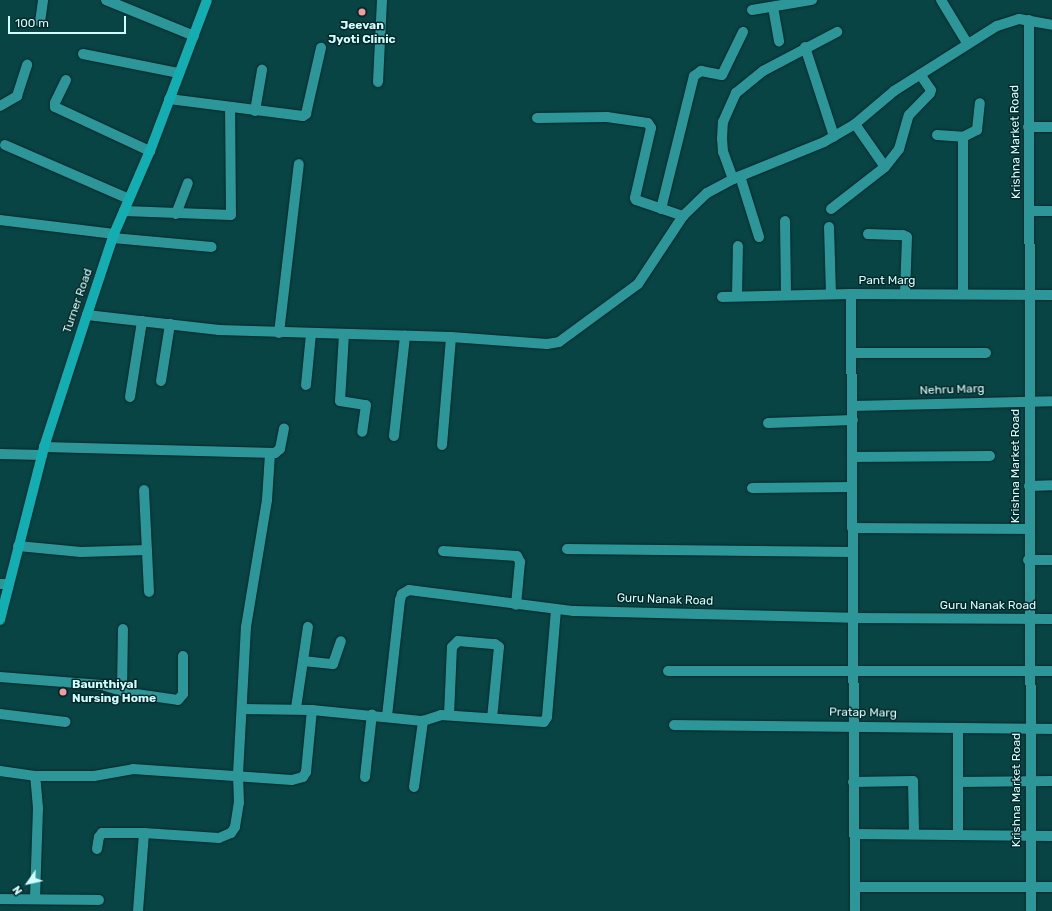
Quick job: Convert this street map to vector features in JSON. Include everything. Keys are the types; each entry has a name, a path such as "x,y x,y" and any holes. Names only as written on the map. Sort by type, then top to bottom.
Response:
{"main road":[{"name":"Turner Road","path":"0,620 4,584 18,546 43,451 87,315 114,236 150,151 207,0"}],"street":[{"path":"40,22 43,0"},
{"path":"106,0 194,36"},
{"path":"378,82 382,0"},
{"path":"752,10 812,0"},
{"path":"941,0 967,43"},
{"path":"772,7 780,41"},
{"path":"87,315 170,324 279,333 405,336 547,344 564,340 638,284 683,216 701,197 736,178 834,136 854,124 894,91 967,43 1005,22 1019,19 1052,25"},
{"name":"Krishna Market Road","path":"1029,20 1028,127 1030,211 1028,560 1031,911"},
{"path":"661,210 694,76 701,71 722,75 743,32"},
{"path":"759,237 722,146 724,122 733,99 752,78 837,32"},
{"path":"169,99 300,116 306,114 320,48"},
{"path":"805,48 834,136"},
{"path":"83,54 179,73"},
{"path":"0,106 17,96 27,65"},
{"path":"256,110 262,70"},
{"path":"831,209 885,167 901,145 909,115 930,93 931,90 920,74"},
{"path":"66,80 54,103 55,107 150,151"},
{"path":"937,135 960,135 963,137 977,130 980,103"},
{"path":"124,211 227,216 231,213 230,108"},
{"path":"537,118 607,116 648,123 651,128 635,198 661,210 683,216"},
{"path":"854,124 885,167"},
{"path":"1028,127 1052,127"},
{"path":"962,294 963,137"},
{"path":"5,145 129,199"},
{"path":"279,333 299,164"},
{"path":"176,214 188,183"},
{"path":"1030,211 1052,211"},
{"path":"0,220 114,236 212,247"},
{"path":"785,222 786,295"},
{"path":"828,227 831,294"},
{"path":"868,234 903,235 907,237 905,294"},
{"path":"737,296 738,246"},
{"name":"Pant Marg","path":"722,297 831,294 1052,295"},
{"path":"851,294 853,406 852,726 855,911"},
{"path":"130,397 142,321"},
{"path":"161,382 170,324"},
{"path":"306,385 311,334"},
{"path":"344,334 340,401 366,405 362,432"},
{"path":"394,436 405,336"},
{"path":"442,445 451,338"},
{"path":"852,353 986,353"},
{"name":"Nehru Marg","path":"853,406 1052,401"},
{"path":"768,423 853,420"},
{"path":"0,454 43,451 270,453 277,452 280,449 284,428"},
{"path":"97,849 99,837 102,833 144,833 219,838 231,833 238,812 238,774 246,627 267,500 270,453"},
{"path":"852,458 990,456"},
{"path":"1029,486 1052,485"},
{"path":"752,488 852,487"},
{"path":"144,490 149,592"},
{"path":"852,528 1029,529"},
{"path":"18,546 81,552 147,550"},
{"path":"567,549 852,552"},
{"path":"443,551 517,556 520,562 516,605"},
{"path":"1028,560 1052,560"},
{"name":"Guru Nanak Road","path":"387,716 400,600 405,591 556,610 852,618 1052,619"},
{"path":"242,709 296,708 372,714 422,721 437,716 449,715 541,722 546,720 556,610"},
{"path":"296,708 308,627"},
{"path":"122,690 123,629"},
{"path":"303,661 333,664 340,641"},
{"path":"449,715 452,647 458,641 495,644 499,647 492,718"},
{"path":"0,676 74,682 180,699 183,694 183,656"},
{"path":"668,672 852,673 1052,671"},
{"path":"0,771 35,776 94,776 128,769 238,774 292,780 303,777 306,772 312,710"},
{"path":"0,714 66,722"},
{"path":"365,777 372,714"},
{"path":"414,787 422,721"},
{"name":"Pratap Marg","path":"674,725 1052,729"},
{"path":"958,728 958,835"},
{"path":"35,776 38,808 35,898"},
{"path":"853,782 913,781 914,834"},
{"path":"958,782 1052,781"},
{"path":"138,911 144,833"},
{"path":"854,834 1052,836"},
{"path":"855,887 1052,887"},
{"path":"0,899 35,898 99,900"}],"place":[{"name":"Jeevan Jyoti Clinic","path":"362,12"},
{"name":"Baunthiyal Nursing Home","path":"63,692"}]}
